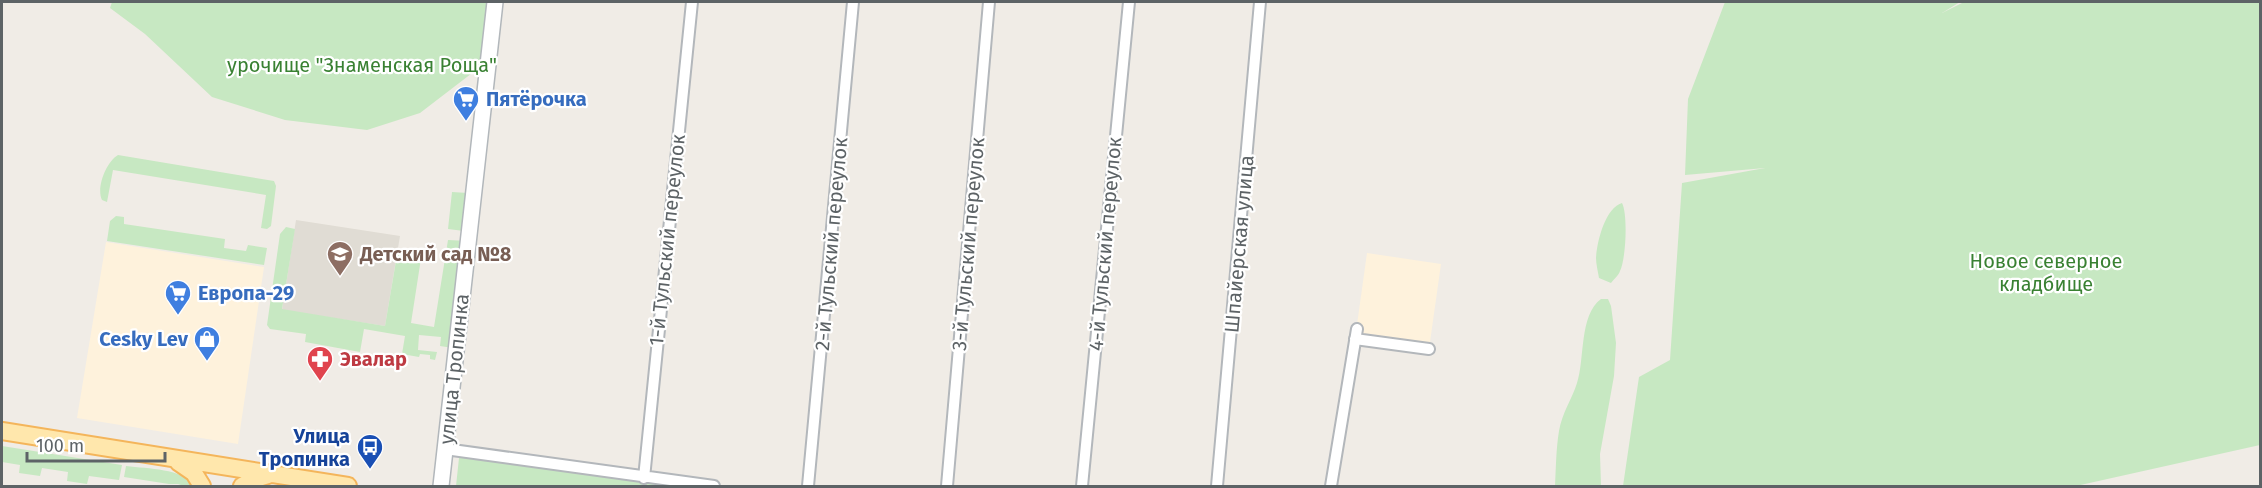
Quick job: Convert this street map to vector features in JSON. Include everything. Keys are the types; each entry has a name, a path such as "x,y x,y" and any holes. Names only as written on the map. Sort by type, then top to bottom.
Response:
{"main road":[{"name":"улица Тропинка","path":"441,486 495,2"},
{"path":"2,431 348,486"},
{"path":"174,460 188,468 202,486"},
{"path":"242,486 258,478 272,475"}],"street":[{"name":"1-й Тульский переулок","path":"644,478 692,2"},
{"name":"2-й Тульский переулок","path":"808,486 853,2"},
{"name":"3-й Тульский переулок","path":"947,486 989,2"},
{"name":"4-й Тульский переулок","path":"1082,486 1129,2"},
{"name":"Шпайерская улица","path":"1217,486 1260,2"},
{"path":"1331,486 1356,334 1428,349"},
{"path":"446,449 714,486"}],"shaded area":[{"name":"Детский сад №8","path":"296,220 400,236 385,326 282,310"},
{"path":"106,242 264,267 238,444 77,418"},
{"path":"1367,253 1441,264 1429,349 1355,339"}],"green space":[{"name":"урочище \"Знаменская Роща\"","path":"112,2 488,2 480,67 420,113 367,130 285,120 212,97 145,34 110,8"},
{"name":"Новое северное кладбище","path":"1725,2 1960,2 1942,13 1964,2 2260,2 2260,445 2076,486 1623,486 1639,377 1670,360 1682,183 1765,168 1685,175 1688,99"},
{"path":"118,155 274,181 276,186 271,226 267,229 261,228 266,195 113,170 107,202 102,200 100,189 103,176 110,163"},
{"path":"452,192 468,193 464,231 448,229"},
{"path":"1622,203 1626,226 1624,257 1619,272 1611,283 1599,278 1597,251 1607,218 1616,206"},
{"path":"116,216 124,217 124,224 225,239 224,248 246,251 248,245 267,248 264,265 107,241 110,221"},
{"path":"286,227 295,229 282,309 385,326 398,249 422,252 411,323 434,327 448,240 468,241 453,348 440,346 441,337 419,335 418,350 437,352 435,360 430,359 430,355 420,354 419,357 402,354 405,336 364,329 360,352 305,342 306,334 270,329 267,325 280,234"},
{"path":"1601,299 1608,299 1611,306 1616,343 1614,376 1600,454 1601,486 1555,486 1560,424 1577,383 1589,316"},
{"path":"2,446 122,465 119,480 89,476 87,484 67,481 68,472 42,468 40,476 19,473 20,465 2,462"},
{"path":"463,456 682,486 456,486 459,458"},
{"path":"126,466 173,473 190,480 196,486 124,477"}],"place":[{"name":"Пятёрочка","path":"466,122"},
{"name":"Детский сад №8","path":"340,277"},
{"name":"Европа-29","path":"178,316"},
{"name":"Cesky Lev","path":"207,362"},
{"name":"Эвалар","path":"320,382"},
{"name":"Улица Тропинка","path":"370,470"}]}
